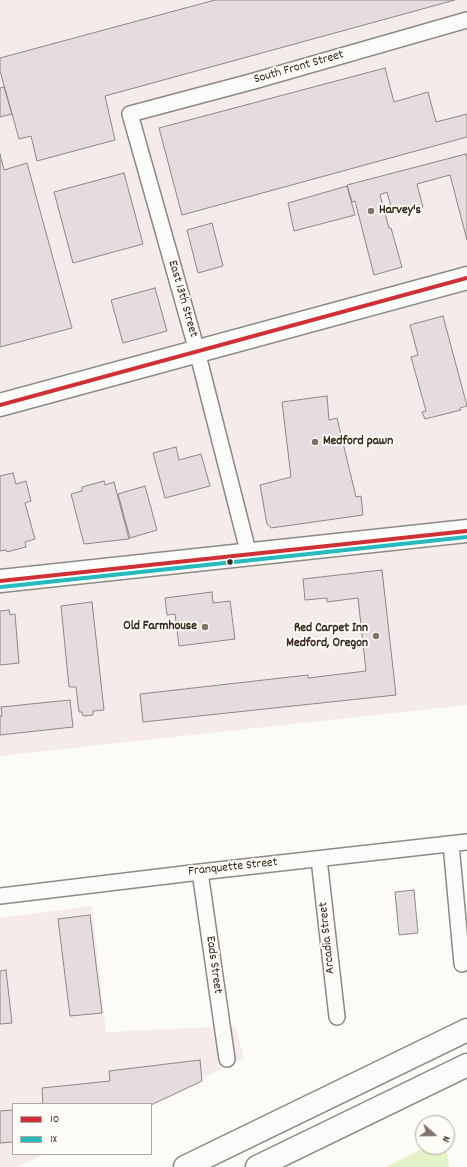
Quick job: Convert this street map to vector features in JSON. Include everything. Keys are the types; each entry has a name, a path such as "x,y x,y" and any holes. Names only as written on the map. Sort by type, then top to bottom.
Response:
{"main road":[{"path":"0,405 467,278"},
{"path":"0,581 467,531"},
{"path":"185,1167 467,1030"},
{"path":"257,1167 467,1065"}],"street":[{"name":"South Front Street","path":"130,114 254,81 467,20"},
{"name":"East 13th Street","path":"130,114 197,352 249,555"},
{"name":"Franquette Street","path":"0,896 467,842"},
{"path":"451,844 462,964"},
{"name":"Arcadia Street","path":"319,859 337,1017"},
{"name":"Eads Street","path":"200,872 227,1059"}],"shaded area":[{"path":"0,0 467,0 467,705 0,756"},
{"path":"92,906 106,1032 235,1026 244,1058 151,1103 12,1103 12,1155 43,1155 18,1167 0,1167 0,918"}],"green space":[{"path":"415,1152 415,1155 447,1155 449,1167 386,1167"}],"building":[{"path":"215,0 455,0 105,96 115,140 37,161 31,136 19,139 0,71 0,58"},
{"path":"385,68 394,102 428,92 436,122 467,114 467,137 182,215 159,128"},
{"path":"4,87 12,114 0,117 0,88"},
{"path":"0,154 4,170 27,163 72,328 0,347"},
{"name":"Harvey's","path":"466,154 467,240 450,175 417,184 423,207 393,214 387,192 380,195 402,267 374,275 355,201 352,202 347,185"},
{"path":"124,173 143,244 73,263 54,192"},
{"path":"347,186 355,215 294,231 288,203"},
{"path":"212,223 223,266 198,273 187,230"},
{"path":"155,288 167,331 123,343 111,300"},
{"path":"443,316 467,406 460,408 461,410 425,419 422,412 426,411 411,357 418,355 410,325"},
{"name":"Medford pawn","path":"327,396 329,420 337,418 356,497 361,496 363,515 271,528 267,524 260,485 291,477 282,402"},
{"path":"176,447 179,460 201,454 210,486 165,498 153,453"},
{"path":"13,473 16,484 26,481 31,501 25,503 35,539 25,542 26,547 7,552 6,550 0,551 0,476"},
{"path":"104,481 105,485 114,482 129,539 84,544 71,494 82,491 82,487"},
{"path":"145,486 157,530 130,538 118,494"},
{"name":"Red Carpet Inn Medford, Oregon","path":"382,570 396,695 143,722 140,694 308,675 308,678 366,671 358,598 327,602 327,598 305,600 303,579"},
{"name":"Old Farmhouse","path":"212,592 213,603 230,601 235,639 179,646 175,614 167,615 165,598"},
{"path":"92,602 104,710 93,711 93,715 83,716 82,712 79,712 76,687 69,687 61,606"},
{"path":"9,610 10,615 15,614 19,663 0,665 0,611"},
{"path":"70,700 73,727 0,735 0,716 2,716 1,707"},
{"path":"414,890 418,933 399,935 395,892"},
{"path":"90,915 102,1013 70,1016 58,919"},
{"path":"6,970 12,1023 0,1024 0,971"},
{"path":"200,1060 202,1081 152,1105 152,1103 43,1103 42,1088 110,1081 109,1071"},
{"path":"12,1110 12,1142 0,1143 0,1111"}],"transit line":[{"name":"10","path":"0,405 467,278"},
{"name":"10","path":"0,581 467,531"},
{"name":"1X","path":"1,587 467,537"}],"place":[{"name":"Harvey's","path":"371,211"},
{"name":"Medford pawn","path":"315,442"},
{"name":"Old Farmhouse","path":"205,627"},
{"name":"Red Carpet Inn Medford, Oregon","path":"376,636"}]}
